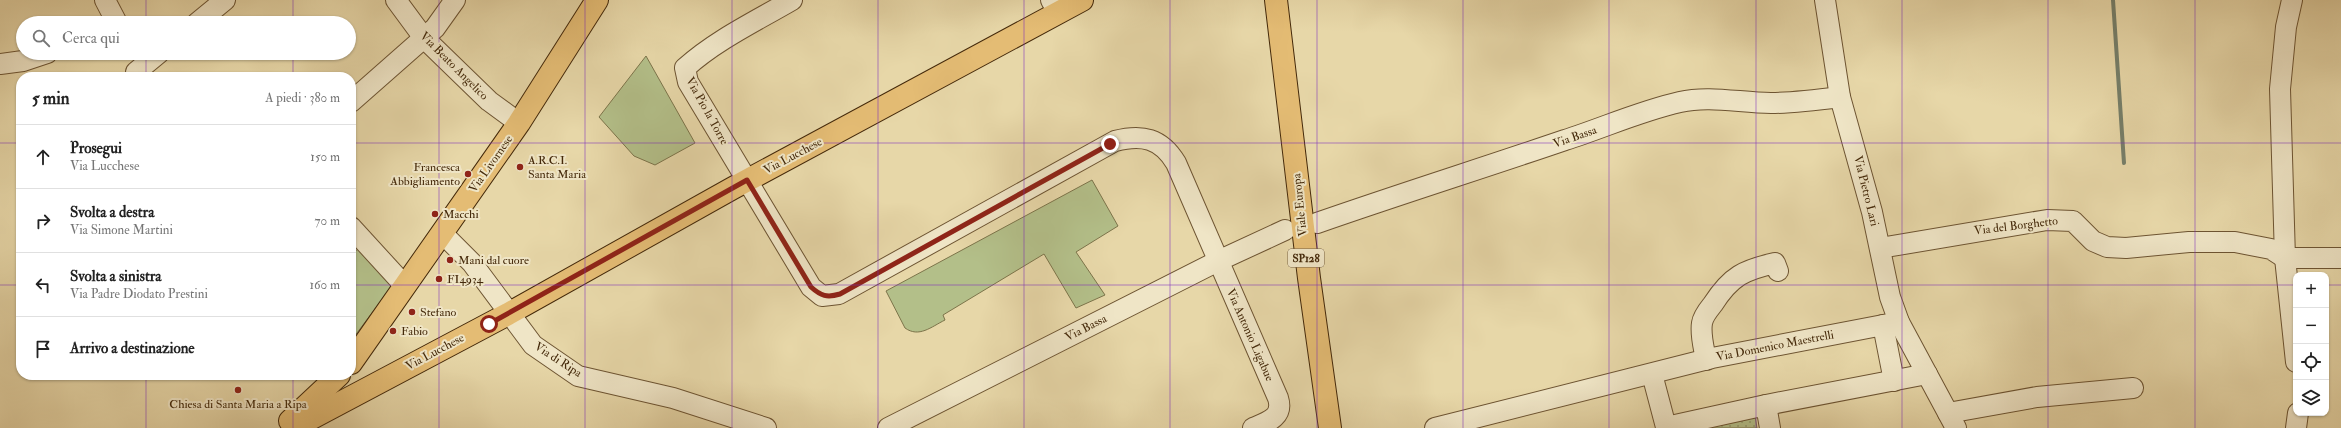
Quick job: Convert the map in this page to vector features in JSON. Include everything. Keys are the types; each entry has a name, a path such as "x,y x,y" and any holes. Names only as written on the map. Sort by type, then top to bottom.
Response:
{"main road":[{"name":"Via Livornese","path":"356,356 520,123 597,0"},
{"name":"Via Lucchese","path":"293,428 363,389 508,314 1054,6 1082,0"},
{"path":"1054,6 1098,0"},
{"name":"Viale Europa","path":"1277,1 1308,278 1330,428"},
{"path":"282,428 334,380"},
{"path":"342,380 339,386 342,392 363,389"}],"street":[{"path":"105,0 113,16"},
{"path":"205,16 225,0"},
{"name":"Via Beato Angelico","path":"396,0 424,38 489,101 520,123"},
{"path":"356,98 435,28 454,0"},
{"name":"Via Pio la Torre","path":"792,0 726,39 685,68 688,82 811,287 822,296"},
{"name":"Via Pietro Lari","path":"1825,0 1840,97 1880,248 1890,297 1891,323 1927,374 1952,420 2037,398 2133,388"},
{"path":"2292,0 2286,26 2280,89 2285,258 2294,344"},
{"path":"0,64 26,60"},
{"path":"138,67 148,60"},
{"name":"Via Bassa","path":"1318,223 1425,185 1682,101 1705,100 1771,103 1804,102 1840,97"},
{"name":"Via Antonio Ligabue","path":"822,296 840,294 1115,141 1128,137 1156,142 1168,150 1176,163 1278,398 1280,410 1271,421 1253,428"},
{"name":"Via del Borghetto","path":"1880,248 2047,220 2073,221 2093,241 2107,247 2126,248 2189,242 2235,242 2271,249 2285,258"},
{"name":"Via Bassa","path":"888,428 1218,261 1285,230"},
{"path":"356,232 405,286"},
{"name":"Via di Ripa","path":"442,233 472,263 533,346 578,376 673,398 766,428"},
{"path":"2285,258 2341,258"},
{"path":"1706,360 1701,331 1702,321 1720,292 1735,276 1746,270 1775,263 1778,271"},
{"path":"1891,323 1894,380"},
{"name":"Via Domenico Maestrelli","path":"1435,428 1706,360 1891,323"},
{"path":"1652,374 1665,428 1766,405 1927,374"},
{"path":"1766,405 1770,428"},
{"path":"2296,428 2298,416"}],"green space":[{"path":"646,56 695,143 655,165 634,156 599,117"},
{"path":"1092,180 1118,226 1076,252 1105,295 1076,308 1044,254 943,315 945,320 930,328 920,332 915,332 905,328 886,291"},
{"path":"360,247 395,282 356,334 356,251"},
{"path":"1755,416 1757,428 1703,428"}],"waterway":[{"path":"2113,0 2124,163"}],"place":[{"name":"A.R.C.I. Santa Maria","path":"520,167"},
{"name":"Francesca Abbigliamento","path":"468,174"},
{"name":"Macchi","path":"435,214"},
{"name":"Mani dal cuore","path":"450,260"},
{"name":"FI4934","path":"439,279"},
{"name":"Stefano","path":"412,312"},
{"name":"Fabio","path":"393,331"},
{"name":"Chiesa di Santa Maria a Ripa","path":"238,390"}],"route":[{"path":"489,324 747,180 811,287 822,296 830,297 840,294 1110,144"}]}
